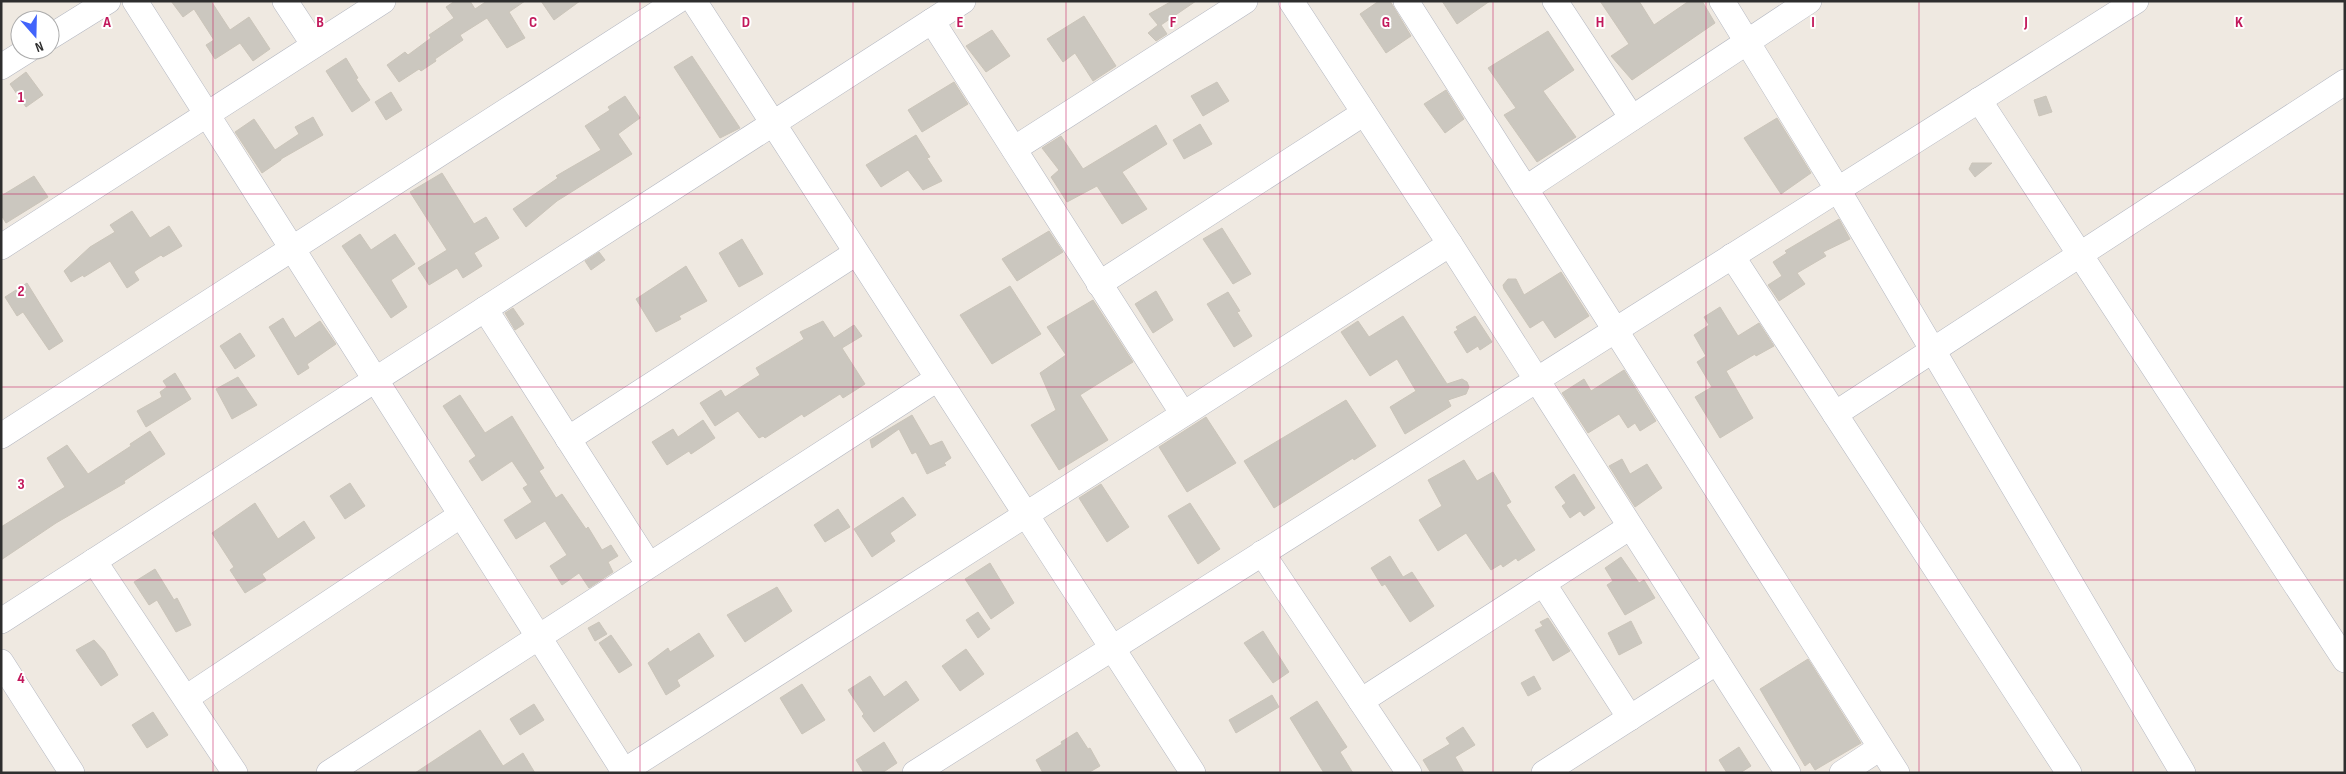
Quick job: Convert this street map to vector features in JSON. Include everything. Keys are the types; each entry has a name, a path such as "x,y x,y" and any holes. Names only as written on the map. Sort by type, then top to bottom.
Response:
{"street":[{"path":"60,31 108,1"},
{"path":"135,1 623,772 1450,244"},
{"path":"286,1 314,45"},
{"path":"1,247 383,1"},
{"path":"1,436 677,1"},
{"path":"694,1 1111,649 1193,773"},
{"path":"1,621 963,1"},
{"path":"1014,149 1245,1"},
{"path":"1291,1 1450,244 1788,773"},
{"path":"1406,1 1897,773"},
{"path":"1555,1 1632,118"},
{"path":"1722,1 1838,190 2184,773"},
{"path":"1525,189 1809,1"},
{"path":"915,773 2136,1"},
{"path":"932,21 1183,414"},
{"path":"1,67 12,60"},
{"path":"1835,414 2345,82"},
{"path":"1979,100 2345,660"},
{"path":"1100,284 1364,113"},
{"path":"568,439 856,253"},
{"path":"1732,256 2069,773"},
{"path":"485,309 649,566"},
{"path":"329,773 937,379"},
{"path":"186,698 461,515"},
{"path":"1361,701 1630,527"},
{"path":"1262,553 1409,773"},
{"path":"94,561 235,773"},
{"path":"1543,583 1630,718"},
{"path":"1,662 72,773"},
{"path":"1544,773 1717,662"},
{"path":"1842,773 1880,748"}],"building":[{"path":"171,1 211,1 230,30 249,17 270,49 253,61 240,43 215,59 206,45 214,40 194,9 183,17"},
{"path":"455,1 470,1 475,9 487,1 525,1 509,12 525,38 507,48 487,18 460,35 463,40 435,59 436,61 399,82 387,65 405,52 408,55 431,38 429,35 454,18 446,7"},
{"path":"541,1 580,1 554,20"},
{"path":"1172,1 1196,1 1161,25 1167,34 1156,41 1148,33 1158,25 1149,14"},
{"path":"1379,1 1390,1 1411,36 1386,53 1360,14"},
{"path":"1442,1 1490,1 1457,24"},
{"path":"1600,1 1639,1 1654,25 1689,1 1702,1 1715,23 1632,80 1611,56 1629,44"},
{"path":"1084,16 1116,66 1093,81 1075,53 1063,62 1047,39"},
{"path":"992,30 1010,56 986,72 966,46"},
{"path":"1548,31 1574,70 1543,91 1576,137 1537,162 1504,115 1516,108 1488,68"},
{"path":"692,56 740,128 720,138 674,67"},
{"path":"346,58 358,78 356,79 370,100 352,112 326,71"},
{"path":"26,72 43,95 26,107 10,84"},
{"path":"954,82 968,104 922,132 908,110"},
{"path":"1217,82 1229,101 1203,116 1191,96"},
{"path":"1446,90 1464,119 1445,133 1424,104"},
{"path":"391,92 402,110 386,120 375,102"},
{"path":"625,96 640,118 618,134 632,154 557,201 526,227 513,209 558,178 556,176 601,150 585,126 610,110 608,107"},
{"path":"2046,96 2052,112 2039,116 2034,100"},
{"path":"313,117 323,135 281,159 262,173 235,132 254,119 275,150 299,134 295,127"},
{"path":"1777,118 1811,173 1781,194 1744,138"},
{"path":"1200,124 1212,144 1184,159 1173,140"},
{"path":"1156,125 1167,144 1122,172 1147,209 1122,224 1097,186 1067,202 1051,177 1059,170 1042,148 1061,136 1083,169"},
{"path":"916,135 930,157 927,158 942,181 923,190 908,170 881,187 866,165"},
{"path":"1972,163 1992,163 1975,177 1969,169"},
{"path":"442,173 474,224 486,217 499,238 474,253 482,266 463,278 457,268 429,285 418,268 447,250 410,192"},
{"path":"34,176 48,197 6,223 1,215 1,196"},
{"path":"132,211 150,238 169,226 182,246 163,257 161,255 134,272 139,280 127,288 110,261 84,277 83,275 71,282 64,271 90,247 115,232 110,225"},
{"path":"1839,219 1850,239 1823,252 1826,256 1797,273 1805,284 1779,301 1768,285 1782,276 1773,262 1787,253 1785,251"},
{"path":"1222,228 1251,274 1233,284 1203,239"},
{"path":"1049,231 1063,252 1017,281 1002,259"},
{"path":"360,234 371,250 395,234 415,264 391,280 407,307 391,318 342,246"},
{"path":"742,239 763,274 739,287 719,253"},
{"path":"599,252 605,260 591,270 585,261"},
{"path":"686,266 707,301 679,316 681,319 656,332 636,299"},
{"path":"1561,272 1589,316 1555,338 1543,320 1530,328 1503,285 1508,279 1516,279 1524,295"},
{"path":"27,283 63,341 49,350 23,312 17,316 5,297"},
{"path":"1010,286 1041,334 992,364 960,315"},
{"path":"1156,291 1173,320 1153,333 1135,304"},
{"path":"1228,292 1240,311 1237,312 1252,336 1234,347 1207,304"},
{"path":"1093,300 1133,362 1080,395 1108,440 1059,470 1031,425 1056,410 1040,373 1066,355 1047,327"},
{"path":"1720,307 1738,336 1759,323 1774,346 1756,356 1755,354 1726,371 1753,418 1720,438 1695,397 1712,387 1697,362 1706,356 1694,335 1709,325 1704,317"},
{"path":"513,308 524,324 515,330 505,313"},
{"path":"1403,316 1447,384 1462,379 1467,382 1469,387 1466,394 1448,400 1451,406 1405,434 1390,407 1416,391 1397,359 1370,376 1341,332 1358,321 1369,337"},
{"path":"1475,316 1492,342 1480,350 1478,346 1467,353 1454,332 1458,330 1456,327"},
{"path":"283,318 295,338 320,321 336,344 307,364 309,368 298,375 269,327"},
{"path":"823,321 834,338 854,325 862,336 842,348 865,384 843,398 840,394 804,417 802,414 765,438 763,436 759,438 738,411 715,426 700,403 721,390 725,397 760,375 756,368 804,339 800,332"},
{"path":"240,333 255,356 235,369 220,346"},
{"path":"1624,370 1656,421 1640,431 1635,423 1628,428 1619,414 1588,433 1562,393 1584,379 1591,391"},
{"path":"175,373 191,399 146,427 137,411 162,397 160,392 167,387 163,381"},
{"path":"238,377 257,405 232,419 216,389"},
{"path":"460,395 485,433 512,416 544,468 539,471 556,498 562,494 586,529 588,527 602,550 611,545 618,556 608,562 613,572 589,588 579,573 562,585 550,566 567,555 545,521 516,539 504,520 532,502 523,488 528,485 512,461 482,481 469,461 476,456 443,406"},
{"path":"1346,400 1376,446 1354,460 1353,458 1274,508 1244,461"},
{"path":"912,415 930,446 942,441 951,458 944,463 946,465 927,474 916,452 912,454 899,429 872,448 870,440"},
{"path":"1206,417 1236,463 1187,492 1159,447"},
{"path":"703,420 715,438 691,454 689,451 667,465 652,442 673,429 678,437"},
{"path":"150,431 165,454 124,481 125,483 56,523 1,560 1,527 65,487 47,458 67,445 88,474"},
{"path":"1622,459 1630,474 1647,464 1662,488 1635,507 1609,466"},
{"path":"1464,460 1477,481 1493,472 1511,502 1506,505 1535,550 1518,561 1516,558 1503,567 1501,564 1491,570 1466,533 1438,551 1419,520 1442,506 1428,480"},
{"path":"1574,474 1595,508 1584,516 1580,511 1570,518 1562,506 1566,503 1555,487"},
{"path":"350,483 365,506 345,519 330,496"},
{"path":"1101,484 1129,527 1107,542 1079,498"},
{"path":"903,497 916,515 890,533 895,541 872,557 854,529"},
{"path":"255,503 278,539 304,521 315,538 262,574 266,580 245,593 230,570 234,567 212,533"},
{"path":"1190,503 1220,549 1198,564 1168,516"},
{"path":"838,509 850,527 825,542 814,525"},
{"path":"1390,556 1403,577 1412,572 1434,606 1410,622 1385,584 1382,586 1371,568"},
{"path":"1621,557 1639,583 1644,580 1655,598 1625,615 1607,585 1613,581 1605,568"},
{"path":"990,563 1014,603 991,619 965,579"},
{"path":"155,569 174,600 177,598 191,625 176,632 157,600 149,605 134,582"},
{"path":"777,587 792,611 745,642 727,615"},
{"path":"978,612 990,629 978,638 966,620"},
{"path":"1548,618 1570,651 1553,661 1535,630 1543,626 1540,622"},
{"path":"1631,621 1642,643 1619,655 1608,633"},
{"path":"599,622 607,634 595,641 588,628"},
{"path":"1263,631 1289,672 1273,683 1244,643"},
{"path":"699,633 714,656 677,680 680,686 666,695 648,663 668,648 670,652"},
{"path":"611,635 632,665 619,673 599,643"},
{"path":"94,640 104,651 118,675 101,686 76,650"},
{"path":"966,649 984,674 960,691 942,666"},
{"path":"1808,659 1861,743 1815,770 1810,762 1805,766 1760,689"},
{"path":"870,676 884,697 906,681 919,700 874,732 862,716 864,714 848,690"},
{"path":"1534,676 1541,689 1528,696 1521,683"},
{"path":"802,684 825,720 802,734 780,698"},
{"path":"1272,695 1279,707 1236,733 1229,720"},
{"path":"1317,701 1347,747 1340,752 1353,773 1324,773 1290,718"},
{"path":"534,704 544,720 520,735 510,719"},
{"path":"153,712 168,735 147,748 132,725"},
{"path":"1463,727 1475,745 1455,757 1464,773 1431,773 1423,760 1450,744 1446,738"},
{"path":"480,730 503,766 523,753 535,773 415,773"},
{"path":"1077,732 1088,749 1090,748 1100,766 1088,773 1043,773 1036,760"},
{"path":"884,742 897,763 882,773 864,773 856,760"},
{"path":"1739,747 1751,766 1740,773 1727,773 1719,760"}]}
